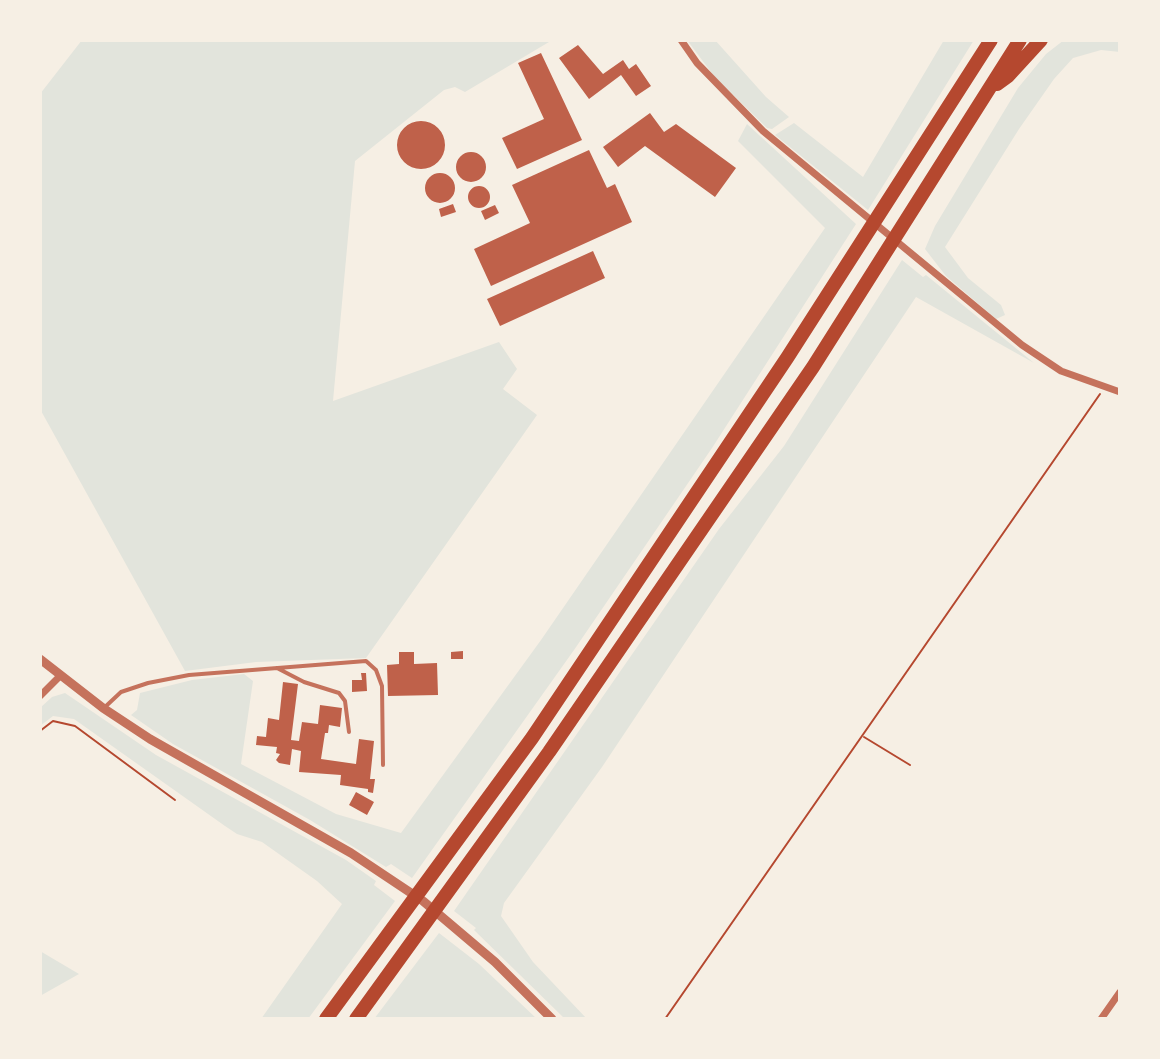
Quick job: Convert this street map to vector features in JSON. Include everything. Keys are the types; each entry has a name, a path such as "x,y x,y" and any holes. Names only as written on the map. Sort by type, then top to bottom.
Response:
{"highway":[{"path":"326,1019 532,738 787,358 991,40"},
{"path":"356,1019 549,752 813,367 1020,40"},
{"path":"990,89 1008,76 1041,40"}],"street":[{"path":"681,40 697,63 736,105 1022,345 1061,371 1120,392"},
{"path":"40,659 59,677 161,746 384,874 465,935 523,987 552,1019"},
{"path":"40,696 59,677"},
{"path":"1101,1019 1120,992"}],"lane":[{"path":"103,708 121,692 189,675 366,661 373,665 382,686 383,765"},
{"path":"275,667 304,682 339,693 345,701 349,732"}],"path":[{"path":"665,1019 1105,386"},
{"path":"40,731 53,721 75,726 175,800"},
{"path":"863,736 910,765"}],"shaded area":[{"path":"82,40 549,42 465,92 455,87 444,90 355,161 333,401 499,342 517,369 503,389 537,415 366,658 256,662 185,671 40,409 40,94"},
{"path":"687,40 715,40 766,97 789,117 772,129 767,128 714,76"},
{"path":"944,40 974,40 868,210 775,135 794,123 863,177"},
{"path":"1064,40 1120,40 1120,52 1101,50 1073,58 1054,79 945,247 968,278 1001,305 1005,315 996,319 946,276 925,249 935,226 1018,88 1046,54"},
{"path":"747,124 856,224 712,448 574,650 412,878 391,864 386,867 310,820 173,744 131,715 137,710 140,693 192,680 244,674 253,681 241,764 336,814 401,833 541,640 825,228 738,141"},
{"path":"902,260 923,277 926,275 1034,363 916,297 602,767 504,903 501,916 533,962 587,1019 565,1019 474,930 476,928 454,911 719,529 784,446"},
{"path":"65,693 156,755 346,860 376,881 374,885 395,901 308,1019 261,1019 342,904 317,881 262,842 237,834 74,719 53,716 40,726 40,708 52,697"},
{"path":"439,933 479,964 537,1019 374,1019"},
{"path":"40,951 79,974 40,996"}],"building":[{"path":"578,45 603,74 623,60 629,69 636,64 651,86 636,96 621,75 589,99 559,58"},
{"path":"541,53 582,140 517,169 502,138 544,119 518,63"},
{"path":"650,113 664,132 676,124 736,168 715,197 645,146 618,167 603,147"},
{"path":"421,121 438,128 445,145 438,162 421,169 404,162 397,145 404,128"},
{"path":"589,150 607,188 615,184 632,222 491,286 474,249 530,223 512,185"},
{"path":"471,152 482,156 486,167 482,178 471,182 460,178 456,167 460,156"},
{"path":"440,173 451,177 455,188 451,199 440,203 429,199 425,188 429,177"},
{"path":"479,186 487,189 490,197 487,205 479,208 471,205 468,197 471,189"},
{"path":"453,204 456,212 441,217 439,209"},
{"path":"495,205 499,213 485,220 481,211"},
{"path":"593,251 605,278 500,326 487,299"},
{"path":"463,651 463,659 451,659 451,652"},
{"path":"399,652 414,652 414,664 437,663 438,695 388,696 387,665 399,664"},
{"path":"361,673 366,673 367,691 352,692 352,680 362,680"},
{"path":"283,682 298,684 291,740 299,741 302,722 318,724 320,705 342,708 340,727 329,725 328,733 325,733 321,759 356,764 359,739 374,741 370,779 375,779 373,793 368,789 340,785 341,775 299,772 301,751 292,749 290,765 276,760 280,754 276,753 277,747 256,745 257,736 266,737 268,718 279,720"},
{"path":"356,792 374,802 367,815 349,805"}]}
